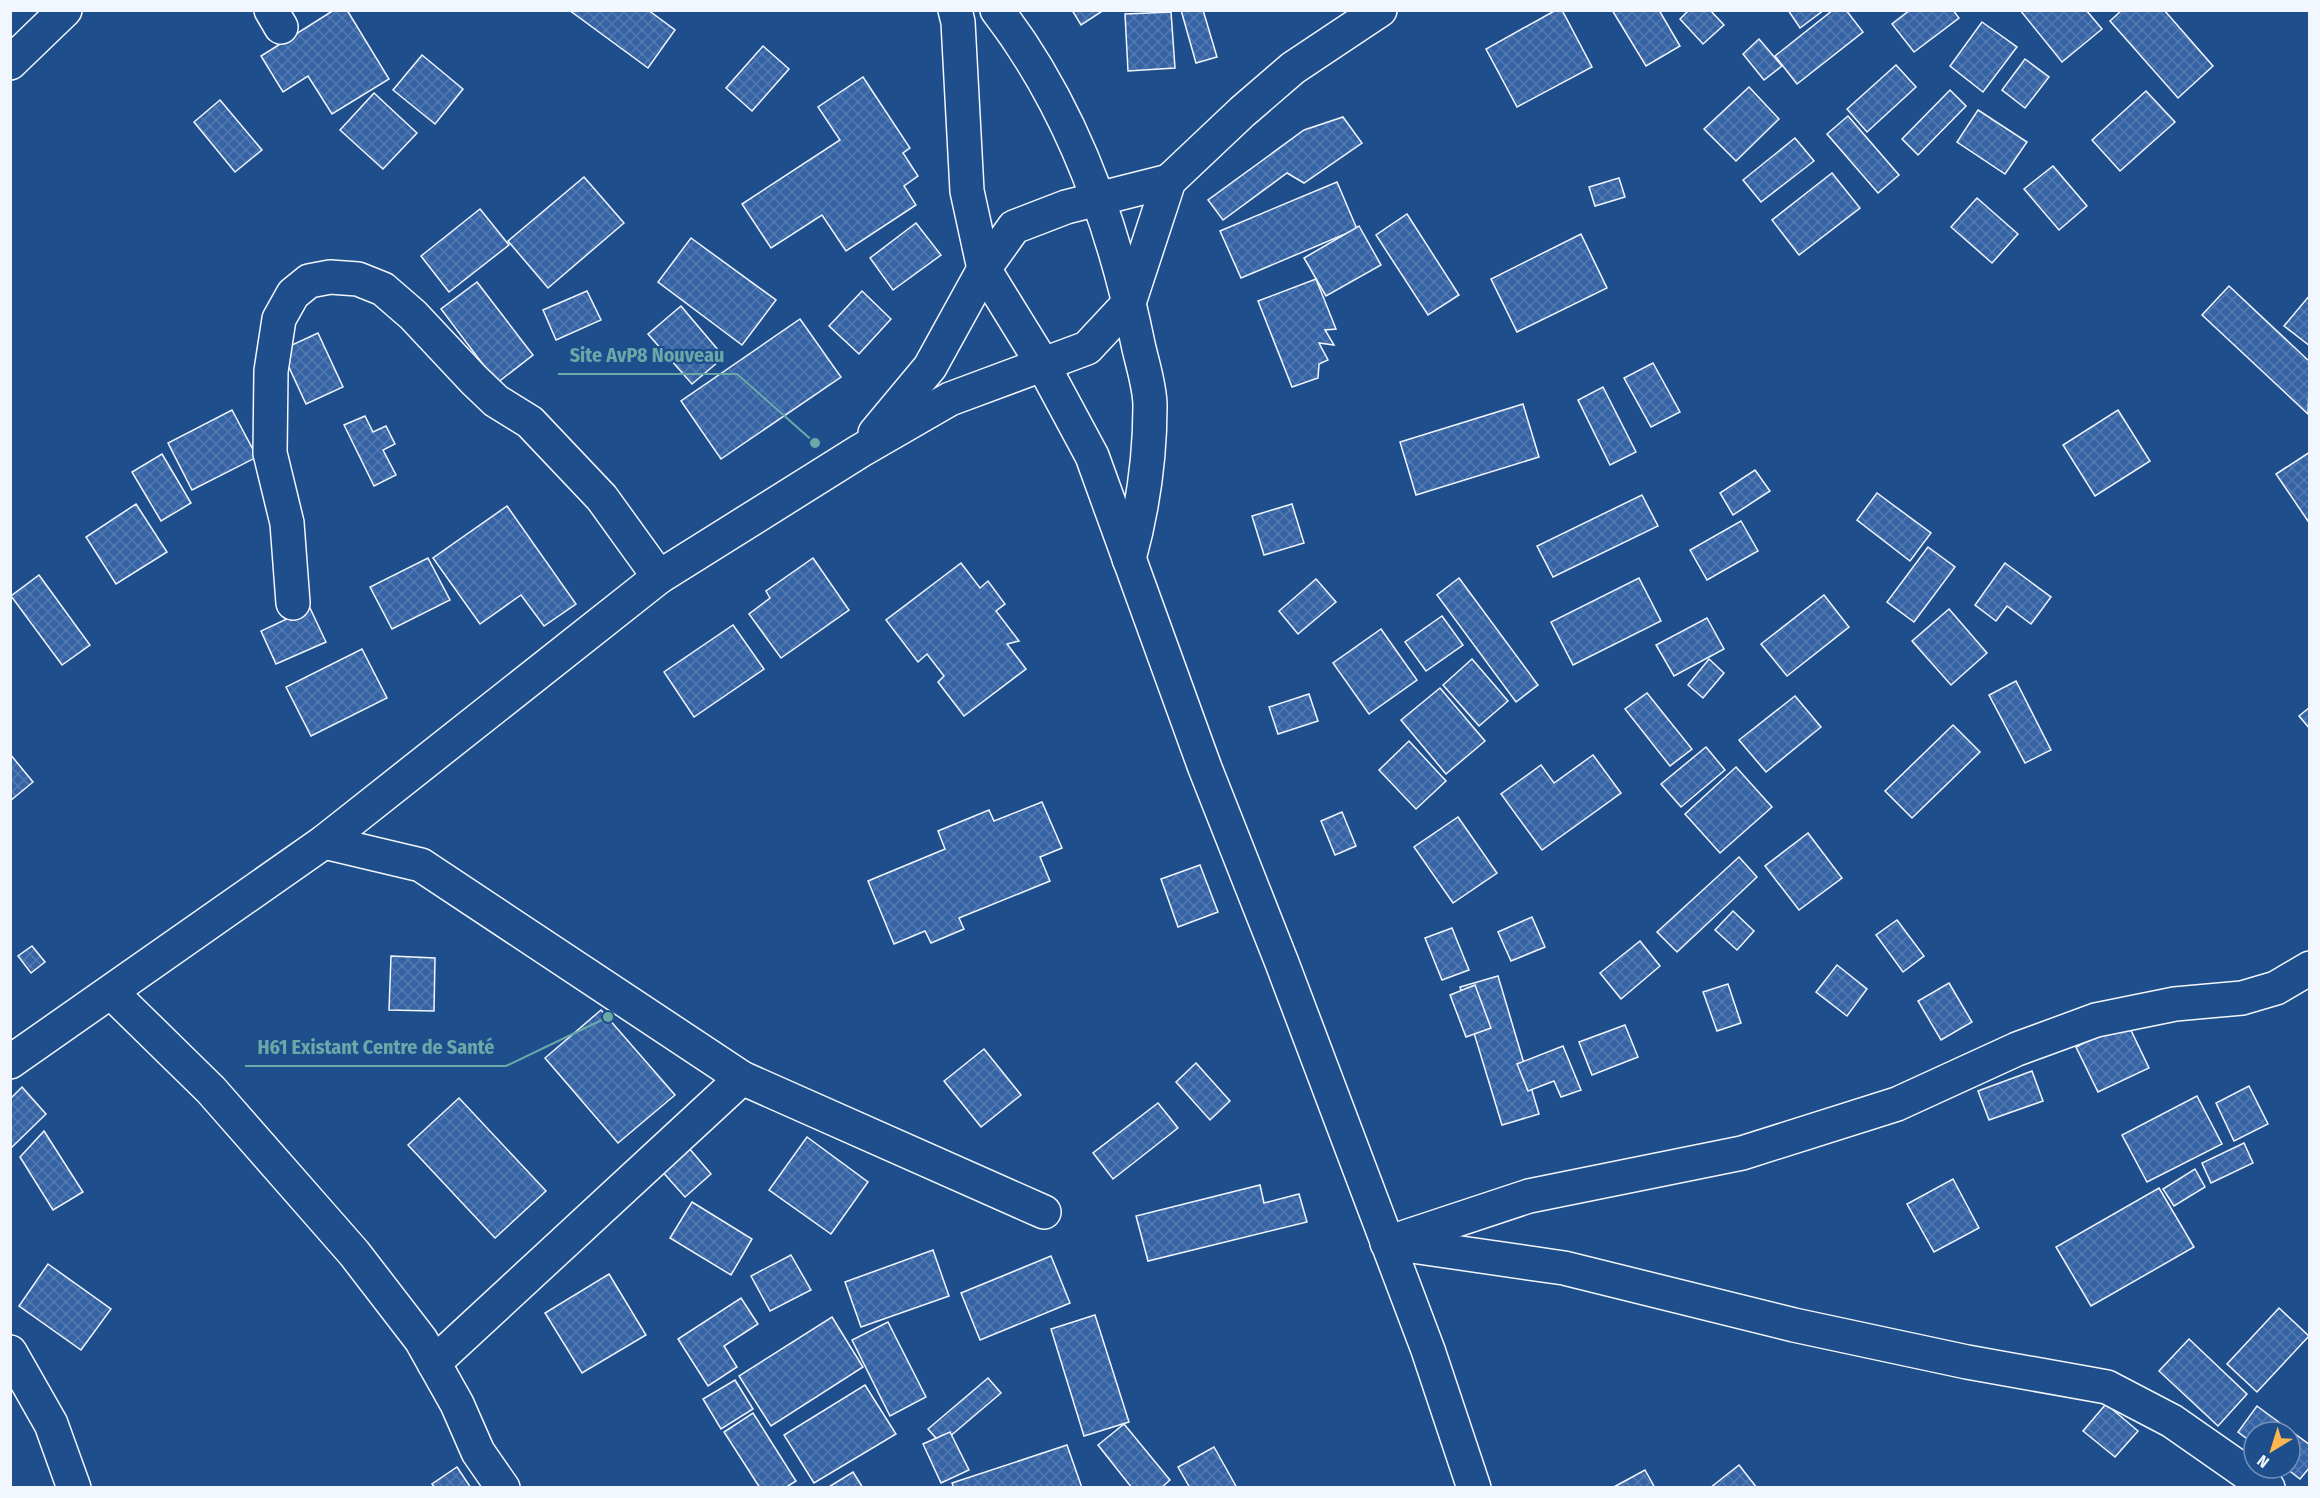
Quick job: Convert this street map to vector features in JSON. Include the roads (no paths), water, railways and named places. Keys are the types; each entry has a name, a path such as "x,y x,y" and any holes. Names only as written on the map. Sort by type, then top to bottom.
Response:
{"street":[{"path":"10,63 65,10"},
{"path":"955,10 958,22 967,191 984,269 1042,363 1092,456 1202,758 1428,1350 1474,1488"},
{"path":"997,10 1026,47 1086,165 1129,303 1150,404 1144,504 1129,559"},
{"path":"10,1062 112,993 152,961 324,842 659,577 860,451 950,399 1042,363 1088,348 1129,303 1169,181 1242,111 1293,68 1380,10"},
{"path":"860,451 930,367 984,269 1014,227 1066,207 1169,181"},
{"path":"293,603 287,523 270,453 271,371 279,319 293,294 309,280 330,277 358,279 382,289 413,315 496,401 530,422 602,498 659,577"},
{"path":"324,842 421,865 742,1078 1044,1212"},
{"path":"1387,1243 1529,1196 1742,1153 1794,1138 1897,1104 2017,1049 2096,1020 2175,1004 2242,998 2276,988 2310,968"},
{"path":"112,993 211,1090 354,1253 420,1340 457,1404 478,1452 504,1488"},
{"path":"434,1363 742,1078"},
{"path":"1387,1243 1472,1252 1564,1268 1806,1327 1967,1362 2107,1387 2172,1421 2268,1488"},
{"path":"10,1352 51,1424 74,1488"}],"place":[{"name":"Site AvP8 Nouveau","path":"815,443"},
{"name":"H61 Existant Centre de Santé","path":"608,1017"}]}
